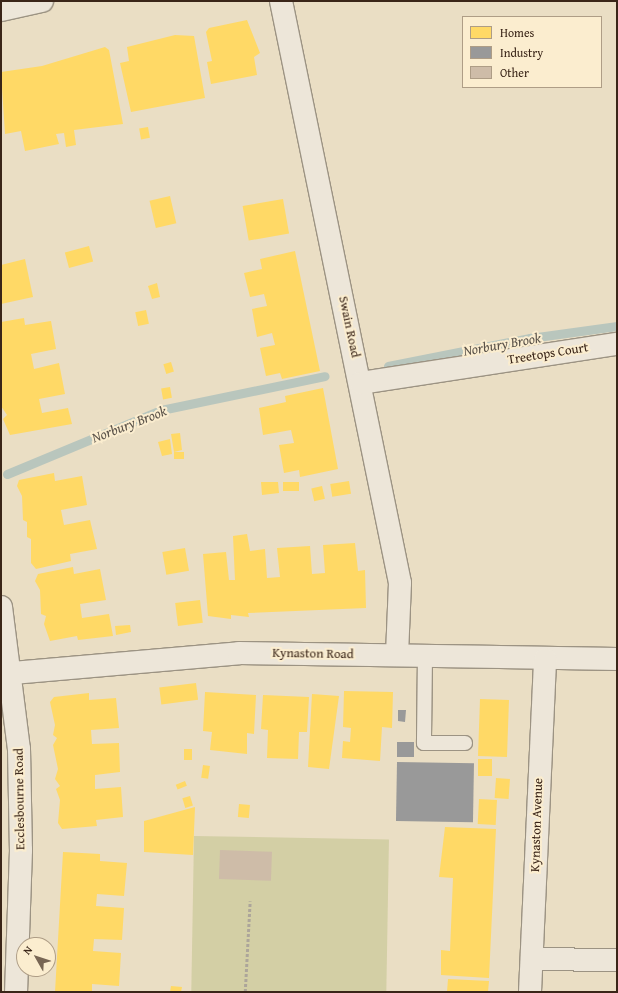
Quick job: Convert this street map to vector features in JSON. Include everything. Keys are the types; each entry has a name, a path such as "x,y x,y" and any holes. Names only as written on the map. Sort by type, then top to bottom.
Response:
{"street":[{"path":"1,10 42,1"},
{"name":"Swain Road","path":"281,1 361,383 400,583 397,655"},
{"name":"Treetops Court","path":"361,383 617,344"},
{"name":"Ecclesbourne Road","path":"1,607 6,674 20,749 12,991"},
{"name":"Kynaston Road","path":"6,674 239,653 617,659"},
{"name":"Kynaston Avenue","path":"530,992 545,659"},
{"path":"532,959 617,960"}],"lane":[{"path":"425,656 424,743 465,743"}],"path":[{"path":"245,992 250,901"}],"shaded area":[{"path":"194,836 389,839 386,992 191,992"}],"building: Homes":[{"path":"247,20 260,53 254,57 257,75 211,84 207,62 212,61 206,32 209,28"},
{"path":"175,35 194,36 205,98 131,112 120,63 129,61 127,47"},
{"path":"105,47 109,50 123,124 74,130 76,145 66,147 64,133 56,134 59,144 25,151 21,131 5,134 1,72 42,66"},
{"path":"148,127 150,138 141,139 139,129"},
{"path":"170,196 176,223 156,228 150,201"},
{"path":"283,199 289,233 249,241 243,206"},
{"path":"89,246 93,261 69,268 65,252"},
{"path":"295,251 320,371 282,379 280,373 266,376 260,348 275,345 272,333 257,337 252,309 267,306 264,294 250,297 244,273 262,269 260,259"},
{"path":"25,259 33,297 1,304 1,265"},
{"path":"157,283 160,297 152,299 148,286"},
{"path":"146,310 149,324 138,326 135,312"},
{"path":"24,318 25,325 51,321 56,349 31,354 34,369 59,363 65,394 39,399 42,413 68,408 72,424 10,435 3,419 7,415 1,406 1,322"},
{"path":"171,362 174,372 166,374 163,364"},
{"path":"170,387 172,398 163,399 161,389"},
{"path":"323,388 338,469 300,477 299,470 284,473 279,445 294,443 291,430 263,435 259,408 286,402 285,396"},
{"path":"180,433 182,450 174,452 171,434"},
{"path":"170,439 172,454 162,456 158,442"},
{"path":"174,452 184,452 184,459 174,459"},
{"path":"54,473 55,481 82,476 87,505 61,510 64,525 90,520 97,549 70,554 71,561 36,569 31,563 31,539 27,537 27,522 23,520 22,496 17,486 19,480"},
{"path":"349,481 351,494 332,497 330,484"},
{"path":"261,482 278,482 279,493 262,495"},
{"path":"283,482 299,482 299,491 283,491"},
{"path":"322,486 325,499 314,501 311,488"},
{"path":"247,534 250,551 265,549 267,578 280,577 277,548 310,546 312,574 325,573 323,545 355,543 358,571 365,570 366,608 248,613 249,617 231,615 231,619 208,616 203,554 226,552 229,580 235,580 233,536"},
{"path":"185,548 189,571 166,575 162,552"},
{"path":"73,567 74,574 100,569 106,600 80,604 82,618 109,614 113,636 78,640 77,636 50,641 44,624 46,616 41,614 40,590 35,581 38,574"},
{"path":"200,600 203,623 178,626 175,603"},
{"path":"130,625 131,632 116,635 115,626"},
{"path":"196,683 198,700 161,704 159,688"},
{"path":"344,691 393,692 392,728 382,727 380,761 342,758 343,741 350,742 351,728 343,727"},
{"path":"205,692 256,695 254,734 247,733 247,754 210,750 212,732 203,731"},
{"path":"89,693 89,700 116,698 119,728 91,730 92,744 119,743 120,772 95,775 95,789 121,787 123,817 96,820 97,826 62,829 58,823 60,800 56,789 60,786 55,779 58,769 53,745 57,738 53,735 55,725 50,702 54,697"},
{"path":"312,694 339,696 329,769 308,767"},
{"path":"263,695 309,697 307,732 299,732 298,759 267,758 268,730 261,729"},
{"path":"480,699 509,700 507,757 478,756"},
{"path":"184,749 192,749 192,760 184,760"},
{"path":"478,759 492,759 492,776 478,776"},
{"path":"203,765 210,766 208,779 201,778"},
{"path":"496,778 510,779 509,799 495,798"},
{"path":"185,781 187,786 178,789 176,785"},
{"path":"190,796 193,806 185,808 182,798"},
{"path":"479,799 497,800 496,825 478,824"},
{"path":"239,804 250,805 249,818 238,817"},
{"path":"195,807 193,855 144,852 144,821"},
{"path":"445,827 496,829 489,978 441,975 441,950 450,951 453,878 439,877"},
{"path":"63,852 100,854 100,861 127,863 124,896 97,894 96,906 124,908 122,940 94,939 93,951 121,953 119,986 92,984 92,992 55,992"},
{"path":"448,979 489,981 488,992 447,992"},
{"path":"171,986 182,987 181,992 170,992"}],"building: Industry":[{"path":"398,710 406,710 405,722 398,721"},
{"path":"397,742 414,742 414,757 397,757"},
{"path":"397,762 474,763 473,822 396,821"}],"building: Other":[{"path":"220,850 272,852 271,881 219,879"}],"waterway":[{"name":"Norbury Brook","path":"388,366 530,338 617,326"},
{"name":"Norbury Brook","path":"7,474 161,410 325,376"}]}
